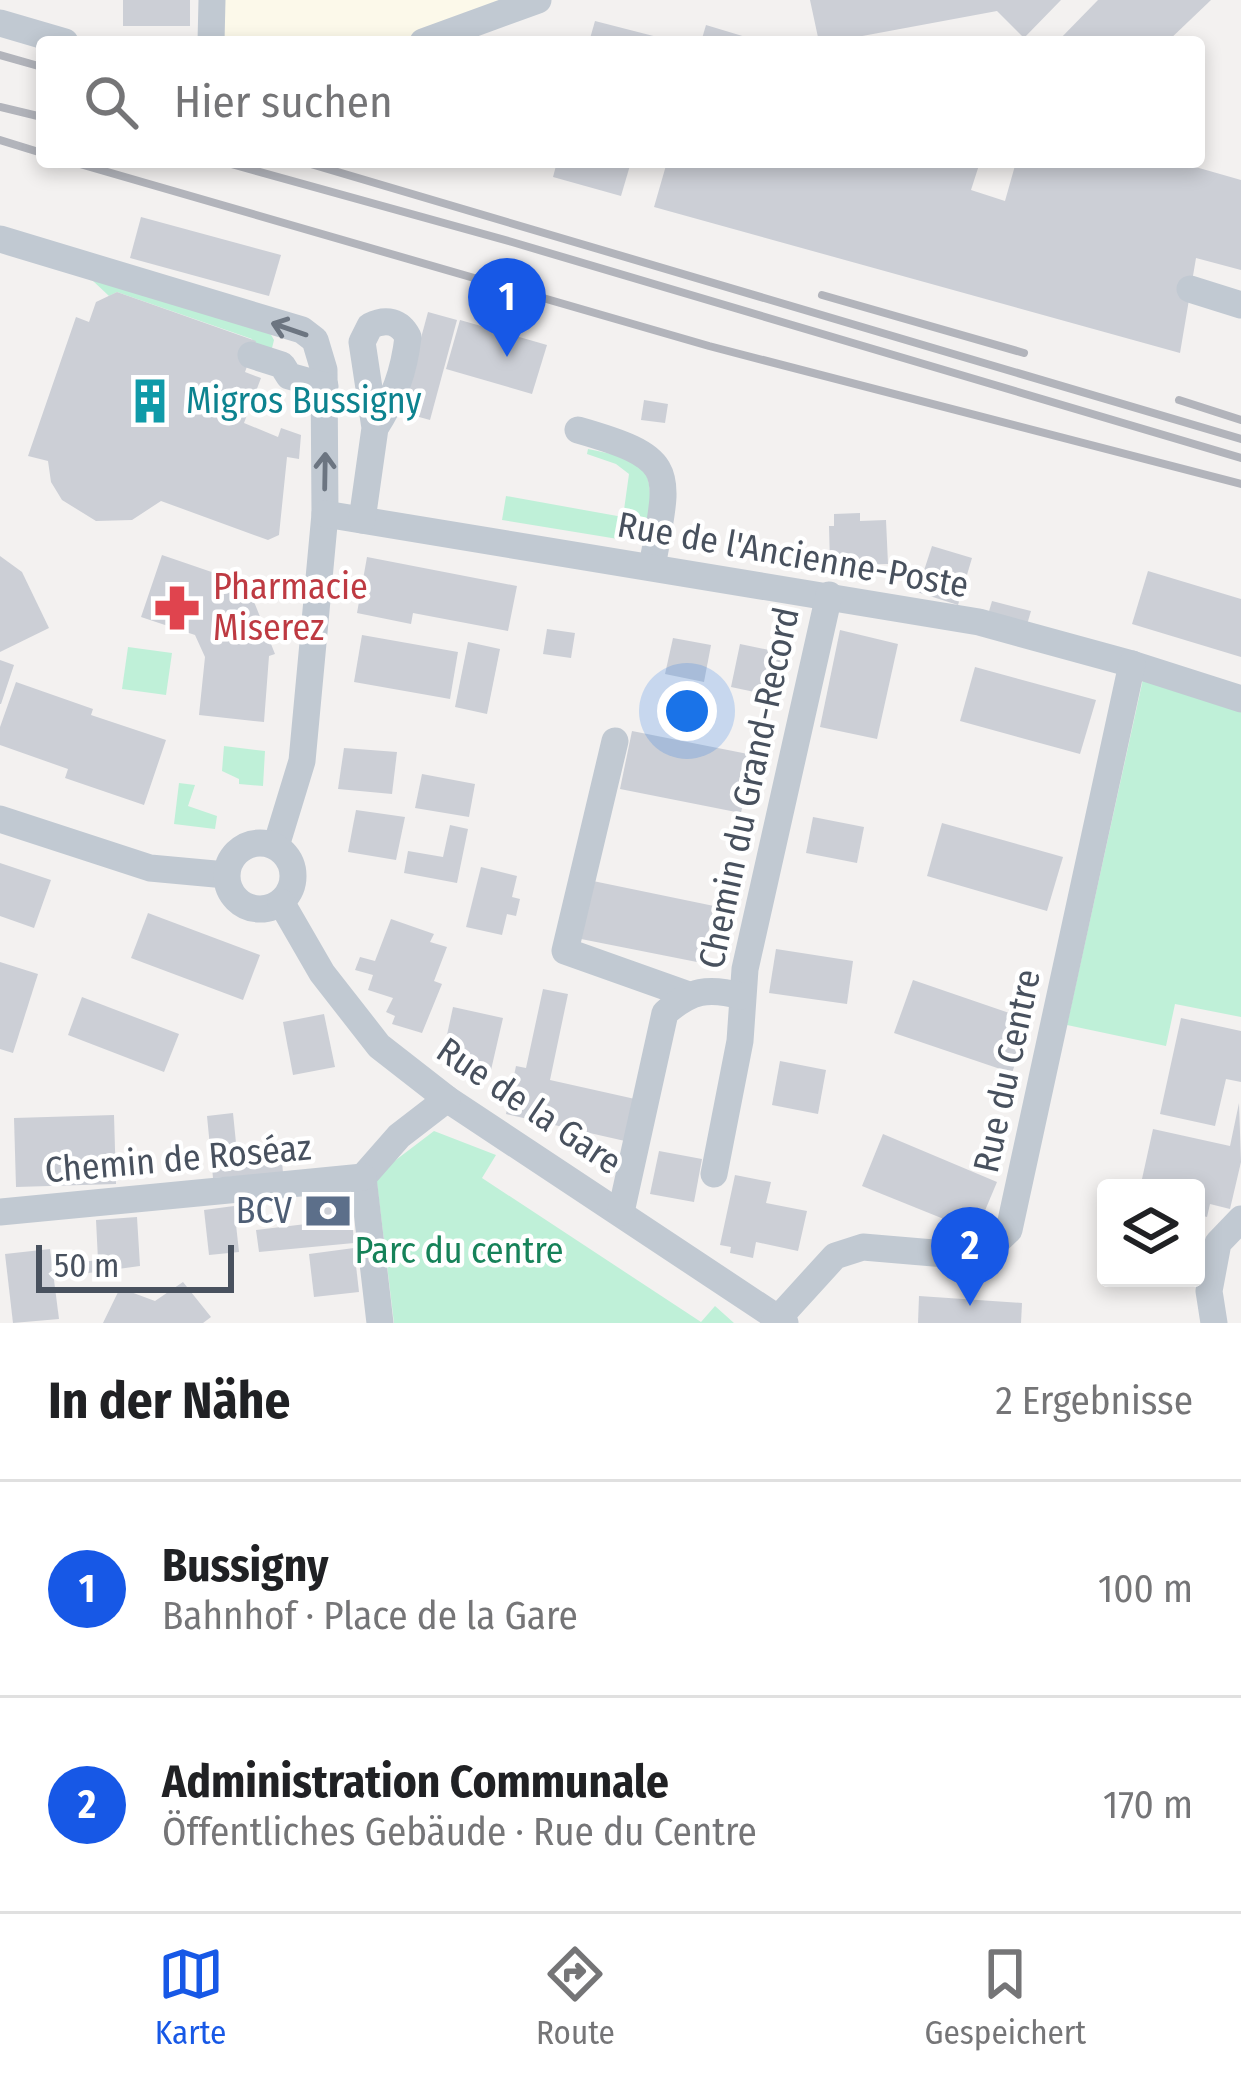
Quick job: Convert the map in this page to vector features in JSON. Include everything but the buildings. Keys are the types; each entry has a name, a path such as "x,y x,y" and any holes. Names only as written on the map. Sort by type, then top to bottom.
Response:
{"street":[{"path":"211,36 212,0"},
{"path":"439,36 538,0"},
{"path":"0,22 46,36"},
{"path":"0,239 302,330 315,340 321,353 325,514 302,761 276,846"},
{"path":"1190,290 1241,305"},
{"path":"248,363 282,364 290,376 325,386"},
{"path":"362,520 375,428"},
{"path":"578,430 630,445 655,464 664,494 652,567"},
{"name":"Rue de l'Ancienne-Poste","path":"325,514 979,622 1241,699"},
{"name":"Chemin du Grand-Record","path":"714,1174 740,1040 741,996 829,595"},
{"name":"Rue du Centre","path":"779,1321 835,1256 863,1247 969,1256 989,1249 1009,1230 1132,664"},
{"name":"Chemin du Grand-Record","path":"614,741 565,951 686,994 714,989 741,996"},
{"path":"0,819 151,868 226,875"},
{"path":"249,844 276,846 292,866 290,892 270,908 245,906 235,898 226,875 229,862 249,844"},
{"name":"Rue de la Gare","path":"281,902 350,1014 379,1046 447,1099 779,1321"},
{"name":"Chemin du Grand-Record","path":"621,1212 665,1013 686,994"},
{"path":"380,1323 363,1177 399,1136 447,1099"},
{"name":"Chemin de Roséaz","path":"0,1212 363,1177"},
{"path":"1214,1323 1210,1291 1218,1243 1241,1219"}],"shaded area":[{"path":"215,0 538,0 459,36 213,36"}],"green space":[{"path":"92,280 270,333 274,340 271,352 254,345 252,339 117,292 109,296"},
{"path":"588,449 625,458 644,471 650,494 647,531 624,540 502,520 506,496 623,517 629,474 587,454"},
{"path":"128,647 172,653 166,695 122,689"},
{"path":"1143,679 1241,709 1241,1017 1175,1004 1166,1046 1067,1025"},
{"path":"224,746 265,751 263,786 239,784 239,779 222,771"},
{"path":"179,783 195,785 188,806 217,816 215,829 174,824"},
{"name":"Parc du centre","path":"434,1131 496,1155 482,1178 701,1322 715,1306 734,1323 394,1323 376,1175"}],"railway":[{"path":"0,55 36,65"},
{"path":"0,107 36,116"},
{"path":"0,140 36,151"},
{"path":"94,168 709,346 1241,484"},
{"path":"246,168 1241,458"},
{"path":"324,168 1241,439"},
{"path":"822,295 1024,353"},
{"path":"1179,400 1241,420"}],"place":[{"name":"Bussigny","path":"507,357"},
{"name":"Migros Bussigny","path":"150,401"},
{"name":"Pharmacie Miserez","path":"177,608"},
{"name":"BCV","path":"328,1211"},
{"name":"Administration Communale","path":"970,1306"}]}
